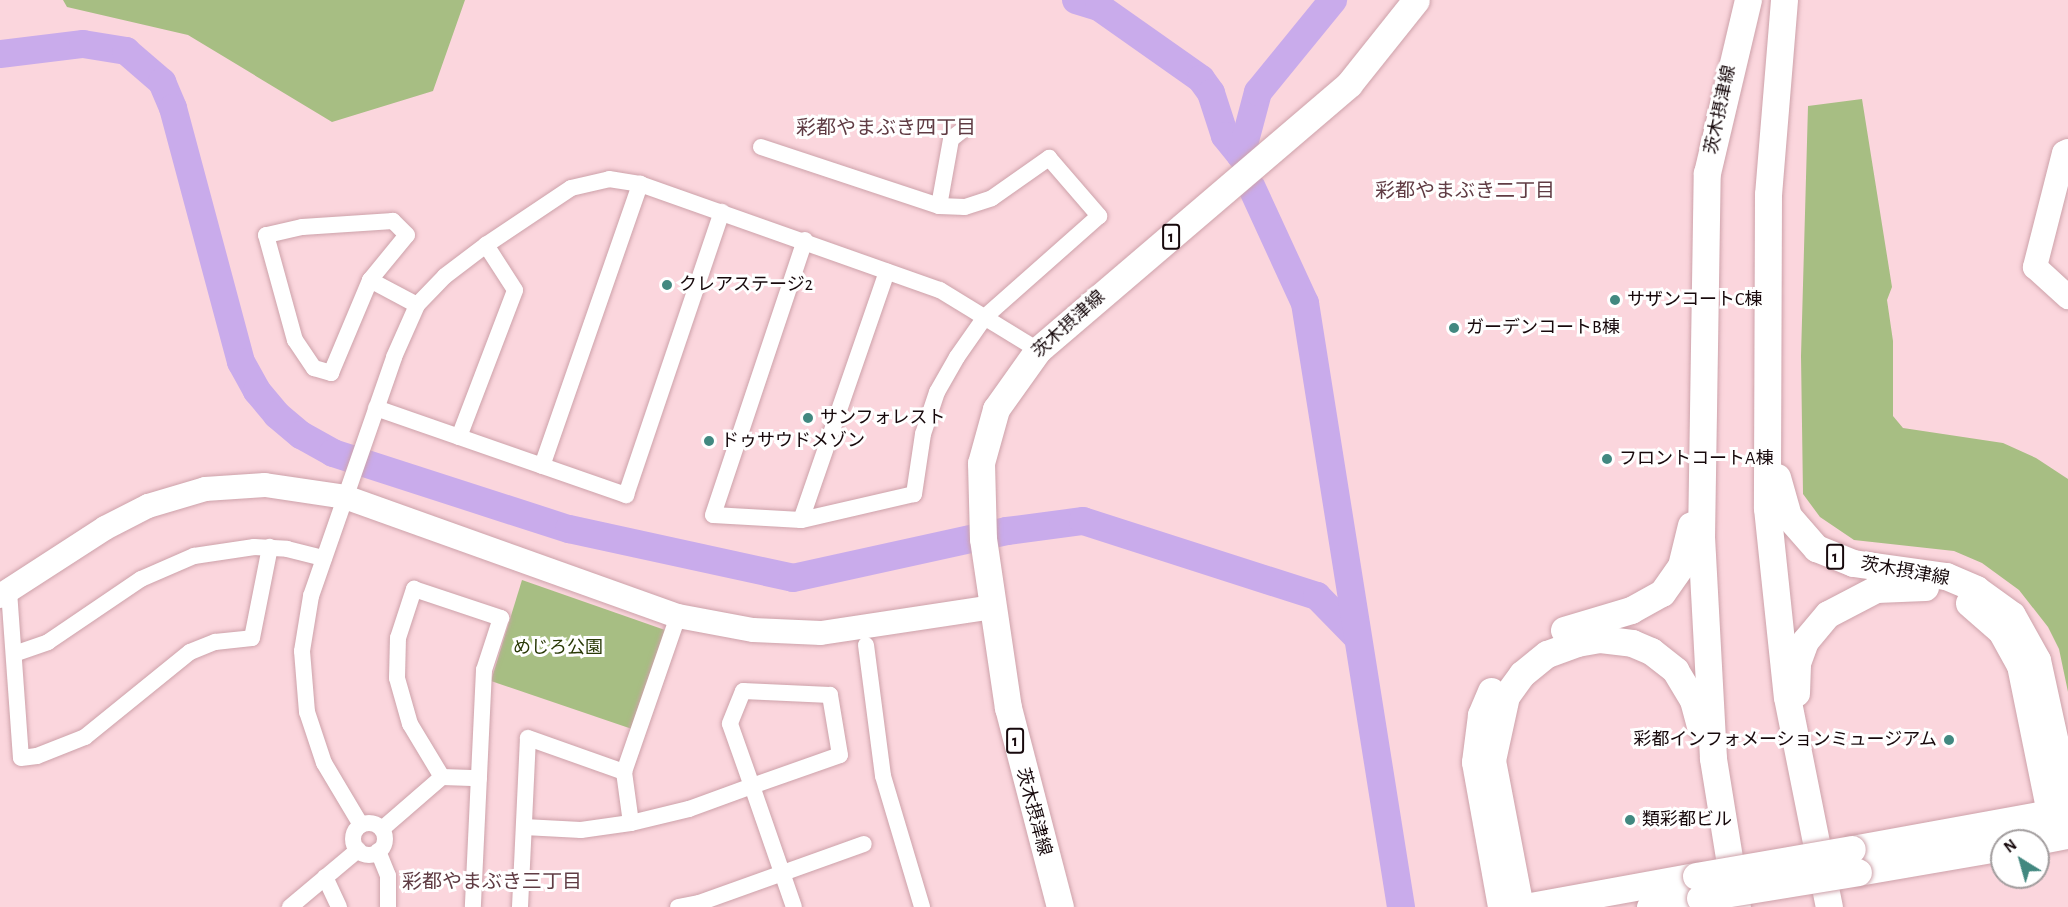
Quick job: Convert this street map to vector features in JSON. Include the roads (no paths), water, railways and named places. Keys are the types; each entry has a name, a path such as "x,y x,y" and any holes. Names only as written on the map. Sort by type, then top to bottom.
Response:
{"main road":[{"name":"茨木摂津線","path":"1060,907 1020,763 987,572 980,503 981,463 996,409 1038,350 1348,84 1416,0"},
{"name":"茨木摂津線","path":"1735,907 1721,819 1707,693 1701,538 1705,438 1707,173 1748,0"},
{"name":"茨木摂津線","path":"1784,0 1768,194 1769,536 1787,697 1829,907"},
{"name":"茨木摂津線","path":"1768,194 1774,272 1777,483 1788,516 1802,535 1829,555 1865,565 1947,576 1976,589 2012,615 2037,660 2065,819"},
{"name":"茨木摂津線","path":"1501,907 1475,762 1477,731 1485,703 1499,677 1530,646 1559,632 1636,608 1668,586 1687,551 1694,475 1705,438"},
{"name":"茨木摂津線","path":"1801,765 1796,671 1811,633 1834,609 1869,591 1895,586 1931,588 1977,608 2009,643 2026,686 2065,819"},
{"name":"茨木摂津線","path":"1520,907 1492,760 1499,717 1510,690 1538,660 1567,646 1600,639 1622,641 1651,651 1669,664 1689,692 1701,729 1718,849 1735,907"},
{"path":"2050,830 2065,819"},
{"path":"1525,907 1698,887 1855,861 2065,819"},
{"path":"1855,861 1990,848"},
{"path":"1650,907 1698,887"}],"street":[{"path":"939,206 951,139 963,130"},
{"path":"761,147 939,206 965,207 992,198 1049,158 1099,216 985,317 937,392 923,434 914,494 801,520 713,515 805,240"},
{"path":"2068,151 2064,153 2035,267 2068,297"},
{"path":"361,825 319,752 303,690 306,622 324,558 361,450 417,305 445,276 486,245 571,188 609,179 640,184 805,240 940,290 1038,350"},
{"path":"542,465 640,184"},
{"path":"376,408 627,495 722,212"},
{"path":"393,221 407,235 370,280 331,373 314,368 295,340 266,235 312,226 393,221"},
{"path":"459,436 515,290 486,245"},
{"path":"801,520 886,271"},
{"path":"370,280 417,305"},
{"path":"270,548 252,638 215,642 190,652 97,729 68,746 21,758 15,654 5,594 115,522 182,495 217,487 265,485 345,498 678,616 753,630 821,633 992,607"},
{"path":"15,654 48,642 160,569 210,552 270,548 324,558"},
{"path":"442,777 410,724 397,678 398,638 414,589 501,618 484,670 473,907"},
{"path":"632,823 624,772 678,616"},
{"path":"866,645 883,776 922,907"},
{"path":"524,827 581,830 632,823 689,809 752,786 840,755 830,695 743,691 730,724 752,786 783,873 794,907"},
{"path":"520,907 528,738 624,772"},
{"path":"382,829 442,777 479,778"},
{"path":"372,823 382,829 385,841 378,851 368,854 358,850 354,837 361,825 372,823"},
{"path":"678,907 864,844"},
{"path":"290,907 358,850"},
{"path":"378,851 387,870 388,907"},
{"path":"325,877 339,907"}],"waterway":[{"path":"1076,0 1099,7 1201,79 1211,93 1225,136 1241,156"},
{"path":"1241,156 1258,92 1333,0"},
{"path":"0,54 83,44 126,51 162,82 173,108 241,362 257,391 277,415 301,435 333,453 569,529 793,578 1007,531 1083,521 1317,596 1356,636"},
{"path":"1252,188 1305,303 1401,907"}],"place":[{"name":"クレアステージ2","path":"667,285"},
{"name":"サザンコートC棟","path":"1615,300"},
{"name":"ガーデンコートB棟","path":"1454,328"},
{"name":"サンフォレスト","path":"808,418"},
{"name":"ドゥサウドメゾン","path":"709,441"},
{"name":"フロントコートA棟","path":"1607,459"},
{"name":"彩都インフォメーションミュージアム","path":"1949,740"},
{"name":"類彩都ビル","path":"1630,820"}],"district":[{"name":"彩都やまぶき四丁目","path":"886,128"},
{"name":"彩都やまぶき二丁目","path":"1465,191"},
{"name":"彩都やまぶき三丁目","path":"492,882"}],"park label":[{"name":"めじろ公園","path":"558,648"}]}
